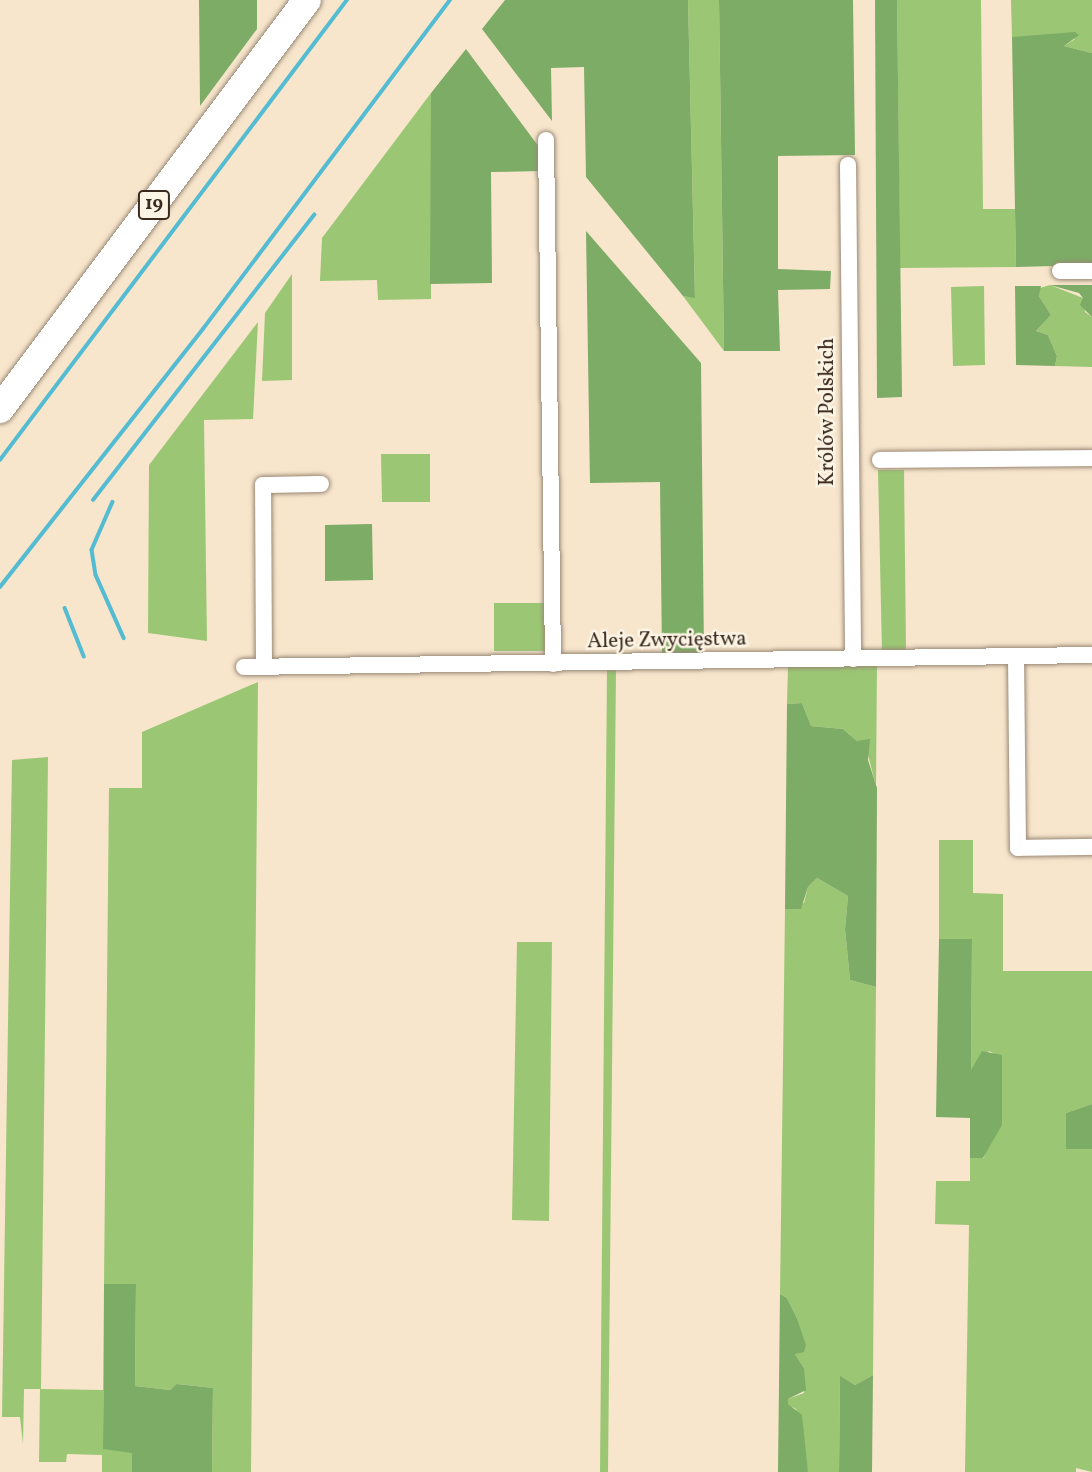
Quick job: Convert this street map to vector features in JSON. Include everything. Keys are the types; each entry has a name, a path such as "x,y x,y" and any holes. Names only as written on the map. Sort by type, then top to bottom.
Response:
{"highway":[{"name":"19","path":"0,409 307,0"}],"street":[{"path":"546,140 553,664"},
{"name":"Królów Polskich","path":"848,165 853,659"},
{"path":"1060,271 1092,271"},
{"path":"880,460 1092,458"},
{"path":"264,667 263,485 321,484"},
{"name":"Aleje Zwycięstwa","path":"244,667 1092,655"},
{"path":"1016,656 1018,848 1092,847"}],"green space":[{"path":"199,0 257,0 257,29 200,106"},
{"path":"505,0 688,0 695,298 683,296 586,177 584,67 551,68 552,121 482,29"},
{"path":"688,0 719,0 724,351 683,296 695,297"},
{"path":"719,0 853,0 855,155 778,156 778,269 831,271 830,289 778,290 780,351 724,351"},
{"path":"875,0 897,0 902,397 877,398"},
{"path":"897,0 981,0 983,209 1015,209 1016,267 900,268"},
{"path":"1011,0 1092,0 1092,53 1064,46 1075,39 1012,37"},
{"path":"1075,32 1079,35 1064,46 1092,53 1092,265 1016,267 1012,37"},
{"path":"466,49 542,151 542,171 491,172 492,283 430,284 431,93"},
{"path":"431,93 431,299 378,300 377,280 320,281 322,238"},
{"path":"586,231 701,363 704,656 662,656 660,482 590,483"},
{"path":"292,274 292,380 262,381 265,313"},
{"path":"1050,285 1083,298 1085,312 1092,317 1092,367 1055,366 1057,356 1048,335 1036,331 1051,315 1039,296 1040,288"},
{"path":"1050,285 1092,285 1092,317 1080,305 1083,298 1079,293"},
{"path":"984,286 985,365 953,366 951,287"},
{"path":"1015,286 1041,286 1039,296 1051,315 1036,331 1048,335 1057,356 1055,366 1016,365"},
{"path":"258,322 253,419 204,420 207,641 148,633 149,465"},
{"path":"381,454 430,454 430,502 382,502"},
{"path":"878,470 904,470 906,650 882,652"},
{"path":"372,524 373,580 325,581 325,525"},
{"path":"494,603 547,603 548,651 494,651"},
{"path":"877,664 876,786 867,751 857,741 843,729 811,726 802,703 787,704 788,666"},
{"path":"616,669 608,1472 600,1472 607,670"},
{"path":"258,682 251,1472 212,1472 213,1388 178,1384 170,1390 135,1386 136,1285 104,1284 109,788 142,788 142,732"},
{"path":"802,703 811,726 843,729 857,741 870,739 868,760 877,788 876,987 850,980 845,929 848,896 817,878 808,887 801,909 785,909 787,704"},
{"path":"48,757 41,1389 103,1390 103,1448 132,1452 132,1472 102,1472 102,1455 67,1454 66,1462 39,1462 40,1389 24,1389 23,1444 20,1417 2,1417 12,760"},
{"path":"939,840 973,840 973,893 1003,894 1003,971 1092,971 1092,1104 1066,1113 1067,1149 1092,1149 1092,1472 1076,1468 1076,1472 965,1472 969,1225 935,1224 936,1181 970,1181 970,1158 984,1158 997,1055 989,1051 971,1071 972,940 939,939"},
{"path":"817,878 848,896 845,929 850,980 876,987 873,1375 855,1385 840,1377 839,1472 808,1472 796,1409 788,1405 788,1399 804,1393 804,1368 795,1354 801,1337 796,1316 787,1298 780,1294 785,909 804,903 808,887"},
{"path":"939,939 972,939 971,1070 982,1051 1002,1055 1002,1125 983,1158 970,1158 970,1118 936,1117"},
{"path":"517,942 552,942 549,1221 512,1220"},
{"path":"1092,1104 1092,1149 1066,1149 1066,1113"},
{"path":"104,1284 136,1284 135,1386 170,1390 177,1384 213,1388 212,1472 132,1472 132,1453 103,1449"},
{"path":"780,1294 787,1298 806,1345 804,1352 795,1354 804,1368 806,1390 788,1399 788,1404 802,1415 808,1472 778,1472"},
{"path":"873,1375 872,1472 839,1472 840,1376 855,1385"}],"waterway":[{"path":"0,460 347,0"},
{"path":"0,587 203,329 450,0"},
{"path":"93,500 314,215"},
{"path":"113,502 92,550 96,575 124,638"},
{"path":"65,608 84,656"}]}
